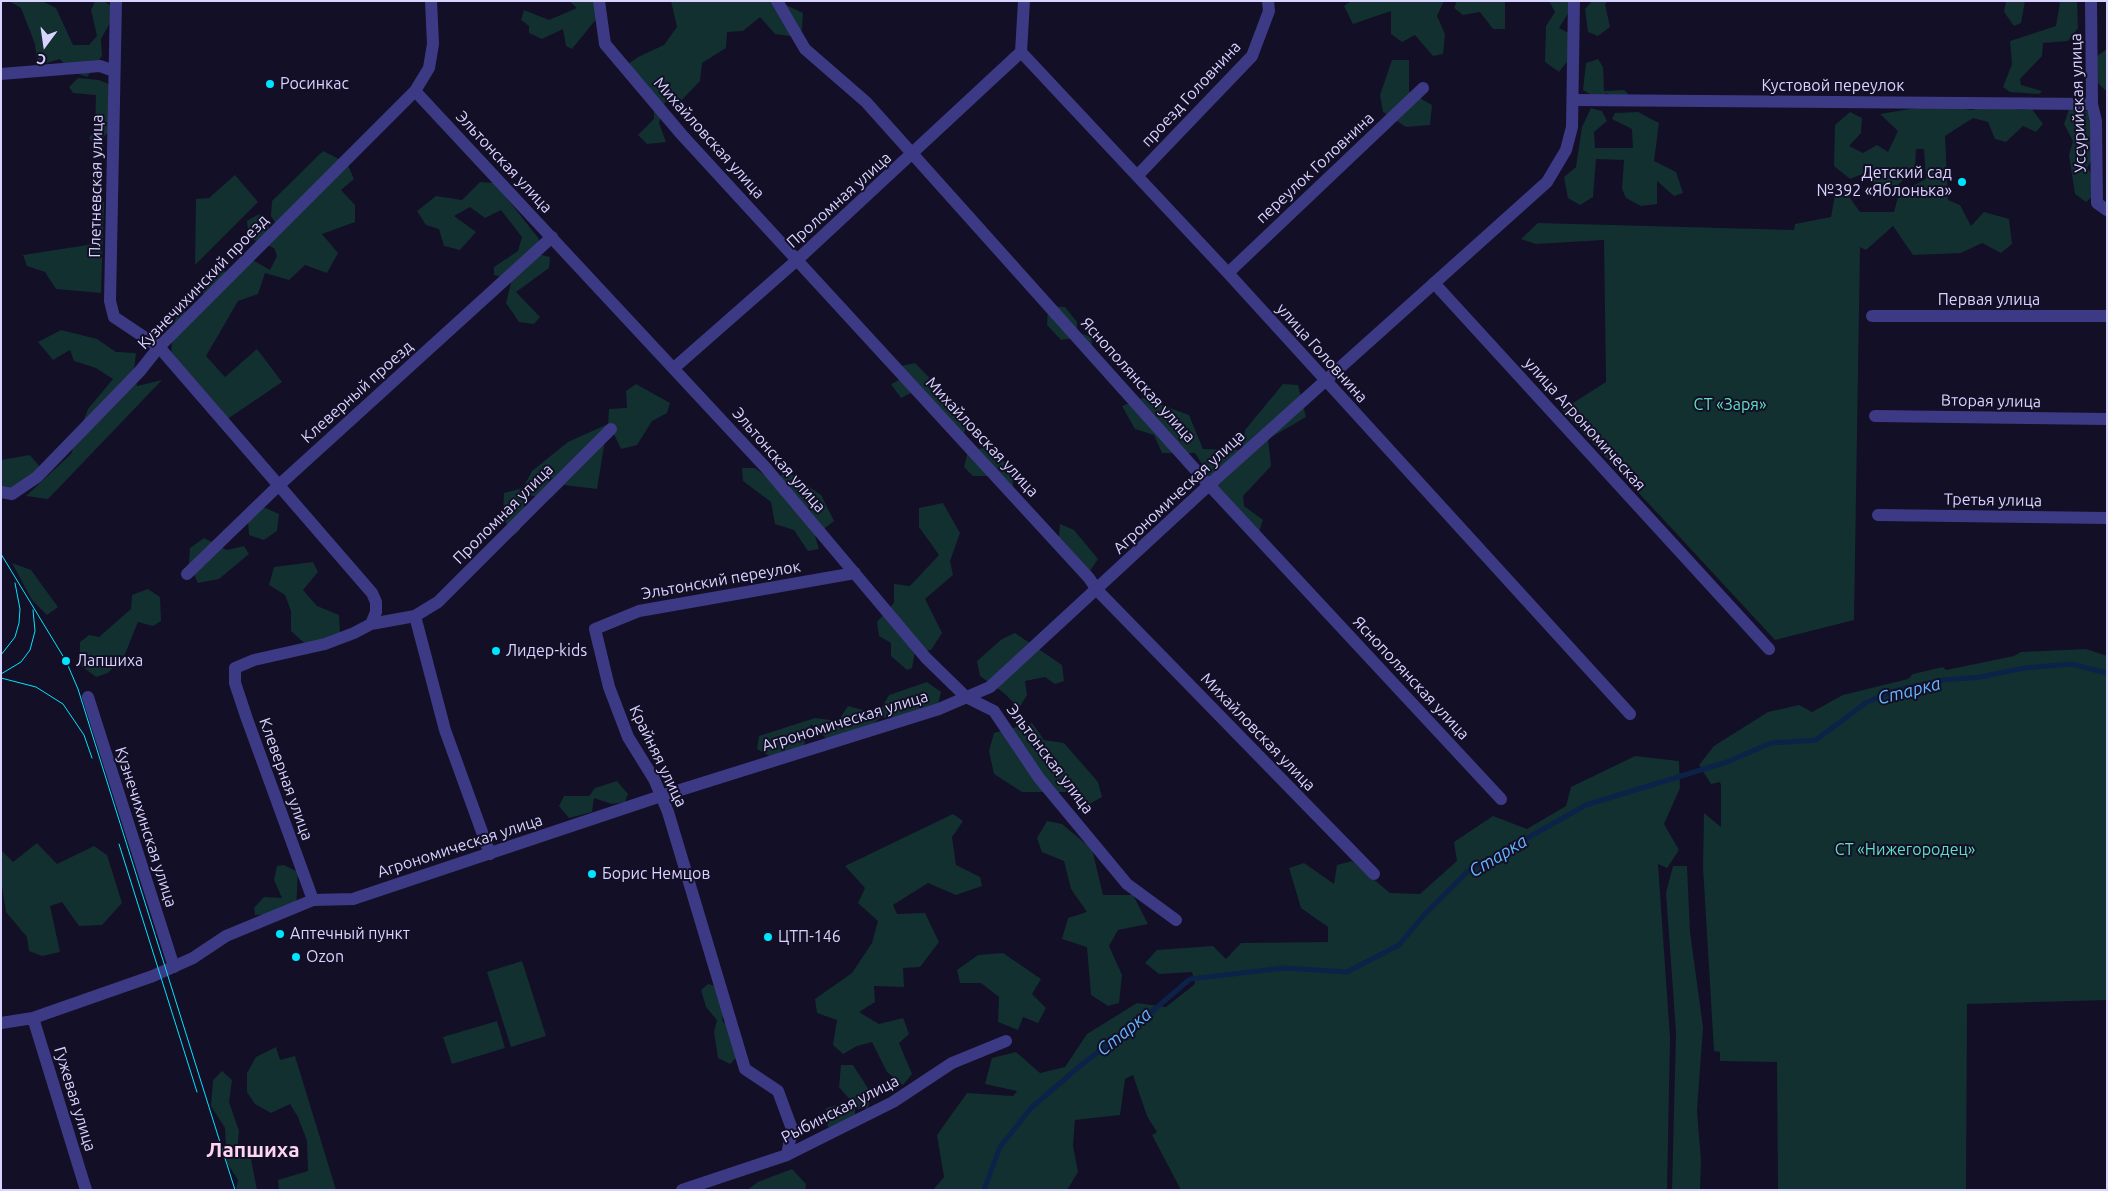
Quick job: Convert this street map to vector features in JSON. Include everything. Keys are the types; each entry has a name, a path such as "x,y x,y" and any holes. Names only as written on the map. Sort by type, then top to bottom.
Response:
{"street":[{"name":"Плетневская улица","path":"116,1 110,301 114,317 159,348 372,593 376,602 376,612 371,624"},
{"path":"415,91 430,68 432,44 431,1"},
{"name":"Михайловская улица","path":"599,1 605,44 682,134 1089,578 1097,590 1374,874"},
{"name":"Яснополянская улица","path":"777,1 805,49 866,102 914,153 1209,485 1501,798"},
{"path":"1021,52 1024,1"},
{"name":"проезд Головнина","path":"1138,175 1252,56 1269,11 1268,1"},
{"name":"Агрономическая улица","path":"1,1023 33,1018 174,967 226,936 312,900 352,898 661,796 939,709 990,687 1209,485 1547,182 1566,150 1572,127 1574,100 1574,1"},
{"name":"Уссурийская улица","path":"2091,1 2092,104 2096,121 2102,206"},
{"name":"Проломная улица","path":"674,368 797,260 1021,52"},
{"name":"улица Головнина","path":"1021,52 1138,175 1630,714"},
{"path":"1,74 100,66 114,71"},
{"name":"переулок Головнина","path":"1228,273 1423,88"},
{"name":"Эльтонская улица","path":"415,91 766,468 926,658 966,697 994,711 1039,778 1127,884 1176,920"},
{"name":"Кузнечихинский проезд","path":"7,493 37,477 134,378 159,348 415,91"},
{"name":"Кустовой переулок","path":"1574,100 2092,104"},
{"name":"Клеверный проезд","path":"187,574 278,486 552,237"},
{"name":"улица Агрономическая","path":"1434,283 1769,649"},
{"name":"Первая улица","path":"1872,316 2107,316"},
{"name":"Вторая улица","path":"1875,416 2107,419"},
{"name":"Проломная улица","path":"235,668 254,660 325,644 371,624 415,616 438,602 611,429"},
{"name":"Третья улица","path":"1878,515 2107,518"},
{"name":"Эльтонский переулок","path":"595,629 639,610 855,573"},
{"path":"415,616 446,730 490,854"},
{"name":"Крайняя улица","path":"595,629 609,687 628,737 654,779 668,812 745,1069 778,1091 792,1129 788,1155"},
{"name":"Клеверная улица","path":"235,668 235,683 312,900"},
{"name":"Кузнечихинская улица","path":"88,697 174,967"},
{"name":"Гужевая улица","path":"33,1018 86,1190"},
{"name":"Рыбинская улица","path":"682,1190 788,1155 893,1102 952,1063 1006,1041"}],"green space":[{"path":"9,1 42,1 56,8 73,45 89,45 97,36 91,10 95,1 104,1 112,7 111,21 101,39 102,56 87,77 69,70 60,59 47,63 37,62 35,44 21,8"},
{"path":"569,1 595,1 598,17 572,49 566,46 563,29 542,39 529,33 529,26 521,20 524,10 549,20 577,8"},
{"path":"671,1 784,1 784,4 803,13 802,30 790,36 775,34 760,17 743,31 727,32 726,48 702,63 700,81 678,104 665,102 659,123 666,142 647,144 638,135 654,119 654,94 621,69 638,57 664,45 677,27"},
{"path":"1351,1 1444,1 1437,16 1445,34 1443,54 1433,56 1415,35 1402,42 1391,34 1391,11 1353,24 1344,6"},
{"path":"1457,1 1505,1 1505,29 1493,29 1480,12 1463,15 1454,8"},
{"path":"1549,1 1576,1 1559,28 1569,33 1570,58 1559,72 1545,62 1546,26 1555,12"},
{"path":"1592,1 1608,1 1605,4 1610,27 1598,36 1588,32 1585,9"},
{"path":"2006,1 2025,1 2021,23 2014,26 2004,12"},
{"path":"2056,1 2077,1 2078,28 2068,41 2043,43 2042,56 2020,79 2021,85 2042,91 2039,94 2010,92 2003,87 2012,64 2010,41 2056,26 2060,3"},
{"path":"2107,49 2107,90 2105,90 2095,80 2097,56"},
{"path":"1598,59 1603,67 1604,91 1624,90 1632,98 1616,104 1607,93 1598,99 1583,90 1586,63"},
{"path":"1392,60 1409,60 1409,92 1432,105 1430,125 1406,127 1383,112 1380,95"},
{"path":"78,78 99,80 116,87 119,125 103,137 104,146 97,149 89,138 95,130 96,95 73,93 69,87"},
{"name":"СТ «Заря»","path":"2001,105 2018,110 2032,109 2043,124 2036,132 2023,126 2006,142 1995,139 1988,122 1973,118 1945,136 1948,200 1960,205 1971,226 1984,212 2009,219 2012,244 2001,253 1982,243 1961,253 1913,255 1893,226 1866,250 1860,247 1854,620 1775,640 1562,410 1606,382 1604,240 1536,244 1521,239 1538,223 1794,230 1795,224 1831,217 1835,195 1845,191 1860,212 1894,212 1899,193 1926,179 1924,149 1916,149 1915,168 1898,185 1878,188 1865,173 1850,179 1834,166 1835,125 1850,112 1862,118 1861,133 1849,146 1863,153 1877,145 1888,152 1898,131 1880,114 1922,107 1946,106 1971,110"},
{"path":"2079,107 2091,113 2094,156 2087,168 2094,177 2095,194 2086,202 2075,194 2069,155 2073,141 2064,124 2069,109"},
{"path":"1591,108 1602,111 1607,121 1594,132 1595,148 1633,148 1632,129 1612,119 1615,113 1638,112 1659,123 1654,161 1676,172 1683,193 1674,196 1657,181 1657,204 1641,206 1626,198 1622,189 1624,160 1596,159 1593,197 1580,205 1568,198 1564,177 1576,167 1582,127"},
{"path":"323,151 347,163 354,179 341,190 355,205 355,222 322,234 338,253 327,273 305,265 289,280 265,273 258,294 238,301 206,356 225,377 257,349 282,382 226,420 171,356 173,328 178,310 198,314 205,305 202,285 218,269 235,275 251,259 270,270 277,256 274,248 249,238 247,221 259,214 275,237 280,230 271,216 272,201"},
{"path":"235,175 258,202 195,265 196,199 209,198"},
{"path":"480,182 495,183 539,239 537,254 550,257 549,268 516,292 540,317 534,324 519,322 506,303 512,279 494,275 494,267 518,251 522,237 501,210 485,218 470,207 454,216 476,232 460,250 444,246 439,229 426,225 417,211 436,196 462,200"},
{"path":"97,200 104,202 101,293 56,289 45,272 27,266 23,255 94,244"},
{"path":"1048,306 1065,307 1077,322 1077,332 1091,337 1093,352 1075,338 1061,340 1047,325"},
{"path":"61,330 97,339 116,352 136,353 134,371 137,386 162,380 48,499 26,496 71,454 88,409 113,379 96,368 74,361 70,350 53,360 38,342"},
{"path":"915,363 970,419 963,435 913,392 901,398 891,384 901,379 901,366"},
{"path":"636,384 670,403 667,413 652,421 637,445 621,449 613,432 605,440 597,489 564,485 551,498 526,495 520,530 513,536 503,517 504,493 523,488 532,471 568,442 608,424 609,409 627,408 626,391"},
{"path":"1283,384 1298,385 1306,417 1268,439 1271,466 1243,496 1244,506 1263,520 1259,532 1219,491 1195,453 1162,453 1154,435 1135,429 1122,406 1143,398 1189,415 1203,449 1242,450 1245,430"},
{"path":"988,447 1013,470 1013,489 990,476 973,476 964,467 968,451"},
{"path":"30,455 40,467 18,489 1,492 1,460"},
{"path":"742,468 755,468 771,480 788,472 821,495 834,521 815,536 819,549 808,551 794,530 775,524 771,502 743,481"},
{"path":"943,503 960,533 950,561 953,575 925,599 942,633 931,650 915,651 912,668 907,670 891,656 891,643 879,636 877,622 894,603 894,584 910,586 939,555 919,527 919,508"},
{"path":"261,506 279,514 277,531 264,540 249,535 248,520"},
{"path":"1060,524 1074,530 1098,559 1090,571 1058,550"},
{"path":"204,538 227,550 244,546 249,554 219,579 198,583 189,564 190,548"},
{"path":"313,562 318,572 303,590 317,606 339,615 340,633 312,650 291,631 291,611 285,595 269,585 274,567"},
{"path":"12,563 31,570 58,607 47,615 32,600"},
{"path":"148,589 160,597 161,621 153,626 138,622 125,654 108,673 96,677 80,665 80,642 89,635 99,637 131,609 132,595"},
{"path":"1015,633 1062,665 1064,681 1055,684 1045,677 1025,681 1027,695 1019,708 1004,693 980,676 977,661 1002,639"},
{"name":"СТ «Нижегородец»","path":"2086,649 2107,656 2107,1000 1967,1004 1966,1190 1778,1190 1777,1062 1720,1061 1720,1052 1714,1051 1703,867 1704,813 1721,827 1721,786 1720,782 1711,784 1699,765 1714,746 1768,712 1799,705 1812,712 1843,695 1908,679 1913,674 1943,667 1946,670 2014,656 2021,652"},
{"path":"927,682 941,692 938,705 898,719 881,717 869,728 828,740 811,724 803,747 771,757 757,749 759,736 815,718 838,721 848,706 878,714 889,695"},
{"path":"1032,723 1044,740 1064,743 1098,782 1102,797 1086,806 1070,792 1022,792 994,774 989,751 994,733"},
{"path":"1635,756 1679,761 1680,788 1664,824 1679,850 1667,868 1658,864 1670,1038 1667,1190 1181,1190 1152,1135 1157,1132 1147,1116 1133,1075 1125,1079 1120,1115 1075,1120 1073,1146 1078,1172 1067,1190 933,1190 944,1177 937,1135 967,1093 1013,1096 1017,1091 985,1084 992,1058 1016,1052 1040,1073 1065,1067 1087,1034 1137,1003 1166,1007 1195,984 1192,972 1159,974 1145,963 1157,950 1213,946 1226,959 1241,943 1328,942 1328,927 1301,908 1289,868 1304,863 1334,884 1337,865 1352,861 1390,893 1420,894 1457,861 1454,842 1493,816 1527,829 1566,806 1571,787"},
{"path":"617,781 628,794 625,802 612,804 594,798 592,812 569,818 559,806 564,796 589,796 595,788"},
{"path":"953,814 963,821 952,837 956,865 980,877 982,886 956,895 928,883 893,905 897,914 925,913 939,942 920,967 903,968 904,987 874,986 875,1002 859,1012 879,1024 903,1018 909,1034 899,1043 912,1074 903,1085 887,1072 872,1042 857,1046 843,1054 833,1045 837,1020 817,1013 815,999 852,973 872,943 878,921 858,903 865,888 845,866"},
{"path":"1047,821 1062,824 1092,849 1103,895 1133,895 1148,924 1118,930 1109,946 1122,975 1119,1003 1108,1006 1091,995 1087,947 1062,939 1068,918 1087,912 1071,889 1064,861 1042,852 1037,838"},
{"path":"37,843 57,864 94,846 107,855 122,903 102,925 79,926 62,902 50,906 60,952 42,956 29,951 27,937 6,912 1,880 1,850 13,862"},
{"path":"284,865 298,872 296,909 286,914 255,915 254,908 264,897 282,898 274,880 277,866"},
{"path":"1673,866 1687,866 1690,932 1703,1027 1697,1111 1701,1160 1700,1190 1672,1190 1676,1032 1666,893"},
{"path":"1003,953 1041,979 1032,994 1046,1008 1038,1023 1023,1017 1018,1030 998,1022 999,997 981,983 960,983 957,970 978,955"},
{"path":"522,961 546,1036 511,1047 487,972"},
{"path":"708,984 718,987 725,1010 722,1020 732,1033 738,1056 730,1064 718,1058 714,1032 717,1020 706,1007 701,990"},
{"path":"497,1021 505,1048 452,1064 443,1037"},
{"path":"276,1047 280,1060 295,1056 336,1190 279,1190 278,1180 308,1171 307,1141 298,1117 290,1104 271,1113 255,1104 247,1092 247,1073 256,1057"},
{"path":"841,1065 853,1065 871,1093 868,1108 855,1109 855,1126 842,1133 828,1127 826,1108 852,1102 839,1087"},
{"path":"222,1071 232,1080 229,1102 239,1131 237,1151 251,1159 257,1190 236,1190 238,1180 227,1163 225,1128 211,1106 213,1080"},
{"path":"792,1169 806,1184 805,1190 747,1190 758,1182"}],"waterway":[{"name":"Старка","path":"984,1190 1000,1147 1031,1108 1081,1065 1149,1014 1190,979 1284,968 1347,972 1399,945 1424,915 1467,872 1586,805 1727,762 1771,743 1816,740 1867,702 1897,690 1944,680 1980,677 2025,668 2071,664 2107,673"}],"tram line":[{"path":"1,554 66,661 78,689 235,1190"},
{"path":"1,655 15,637 19,623 20,609 15,583"},
{"path":"1,674 21,662 30,650 35,631 33,610"},
{"path":"1,678 36,687 63,704 84,735 92,758"},
{"path":"119,844 197,1092"}],"place":[{"name":"Росинкас","path":"270,84"},
{"name":"Детский сад №392 «Яблонька»","path":"1962,182"},
{"name":"Лидер-kids","path":"496,651"},
{"name":"Лапшиха","path":"66,661"},
{"name":"Борис Немцов","path":"592,874"},
{"name":"Аптечный пункт","path":"280,934"},
{"name":"ЦТП-146","path":"768,937"},
{"name":"Ozon","path":"296,957"}],"district":[{"name":"Лапшиха","path":"253,1150"}]}
